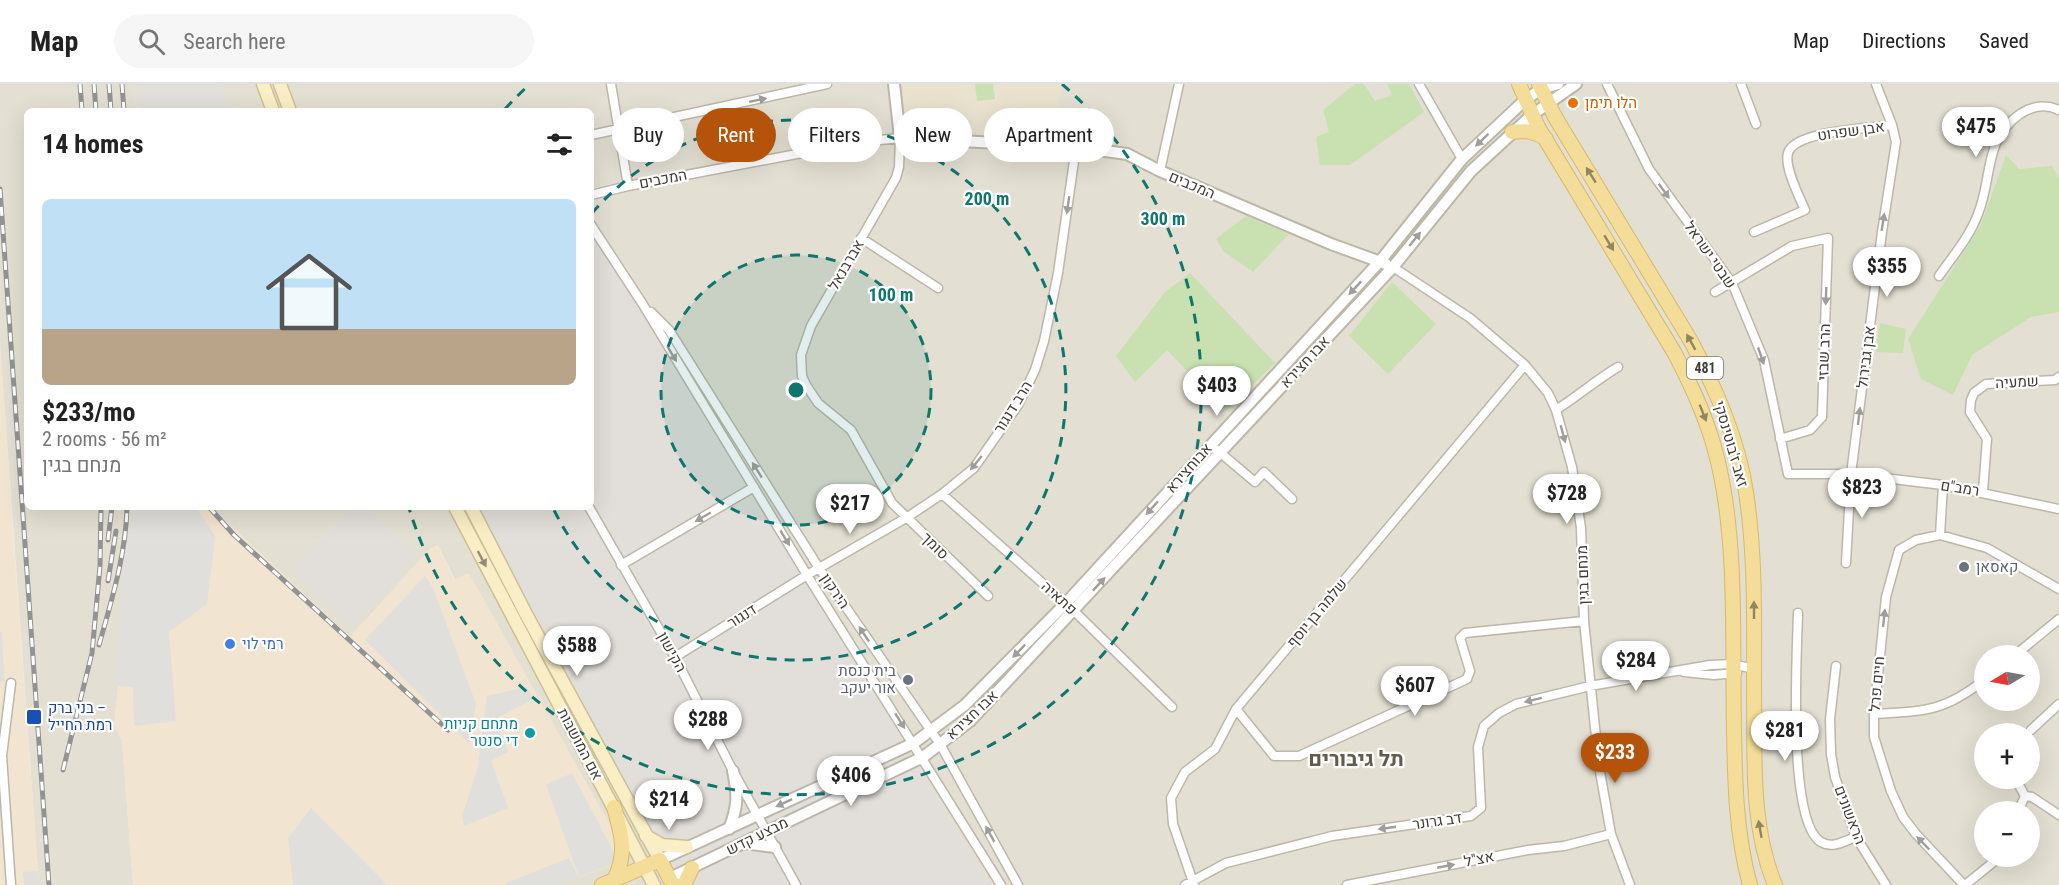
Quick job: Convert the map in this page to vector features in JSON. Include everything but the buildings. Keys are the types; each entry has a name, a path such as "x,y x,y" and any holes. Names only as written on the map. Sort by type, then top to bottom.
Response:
{"main road":[{"path":"263,84 272,108"},
{"path":"280,84 289,108"},
{"name":"481","path":"1519,84 1524,100"},
{"name":"זאב ז'בוטינסקי","path":"1540,86 1548,104 1692,343 1727,419 1747,502 1754,601 1755,798 1766,864 1775,885"},
{"name":"זאב ז'בוטינסקי","path":"1524,100 1663,331 1692,386 1708,426 1717,459 1729,537 1736,802 1741,854 1750,885"},
{"path":"1512,132 1532,132 1546,139"},
{"name":"אם המושבות","path":"457,510 655,885"},
{"name":"אם המושבות","path":"473,510 526,614 660,860"},
{"path":"609,882 622,862 623,844 614,807"},
{"path":"646,836 662,844 687,847"},
{"path":"660,860 671,882"},
{"name":"מבצע קדש","path":"609,882 660,860"},
{"path":"684,885 692,868"},
{"name":"מבצע קדש","path":"655,885 671,882"}],"street":[{"path":"611,84 615,108"},
{"path":"684,115 827,84"},
{"name":"אברבנאל","path":"894,84 897,108"},
{"path":"1160,171 1179,84"},
{"path":"1419,84 1462,159"},
{"path":"1524,100 1540,86 1558,84"},
{"name":"אבו חצירא","path":"922,757 970,721 1074,611 1393,267 1471,171 1532,115 1576,84"},
{"name":"שבטי ישראל","path":"1607,84 1649,169 1732,282 1764,360 1788,474"},
{"path":"1741,84 1756,124"},
{"name":"אבן גבירול","path":"1846,563 1851,474 1896,142 1876,84"},
{"name":"אבוחצירא","path":"914,743 965,705 1066,603 1381,260 1462,159 1524,100"},
{"path":"1939,276 1966,238 1979,213 1989,160 1999,136 2012,120 2025,111 2038,106 2051,106 2059,110"},
{"name":"אבן שפרוט","path":"1754,232 1804,210 1788,168 1788,152 1795,144 1812,136 1892,125"},
{"path":"594,134 612,130"},
{"name":"המכבים","path":"594,194 860,142 894,139"},
{"name":"המכבים","path":"1114,152 1127,154 1160,171 1331,244 1381,260 1393,267"},
{"path":"624,162 628,186"},
{"name":"אברבנאל","path":"851,430 818,403 811,394 802,376 801,355 811,326 896,178 899,162"},
{"name":"הרב דנגור","path":"807,575 906,518 942,494 974,468 1018,405 1035,370 1044,341 1058,273 1074,162"},
{"name":"הירקון","path":"594,230 642,303 807,575 1001,885"},
{"path":"861,238 938,288"},
{"name":"הרב שבזי","path":"1732,282 1792,246 1828,238 1822,417 1810,430 1780,439"},
{"name":"מנחם בגין","path":"1393,267 1470,318 1525,365 1548,393 1556,410 1572,467 1581,528 1584,621 1599,766 1611,834 1630,885"},
{"path":"1715,292 1732,282"},
{"name":"הירקון","path":"642,303 669,330 819,568 940,744 1018,885"},
{"name":"שלמה בן יוסף","path":"1190,884 1173,824 1171,798 1185,772 1215,750 1236,709 1525,365"},
{"path":"1556,410 1594,381 1618,367"},
{"name":"שמעיה","path":"1983,491 1987,439 1970,412 1974,393 1986,384 2027,383 2055,380 2059,377"},
{"name":"סומך","path":"851,430 887,496 906,518 988,596"},
{"path":"1210,444 1255,482 1264,472 1292,499"},
{"name":"רמב\"ם","path":"1788,474 1851,474 1943,485 1983,491 2059,508"},
{"path":"1943,485 1940,535 1987,548 2059,589"},
{"path":"621,565 754,488"},
{"name":"פתאיה","path":"942,494 1066,603 1172,707"},
{"name":"הקישון","path":"591,510 675,657 733,771 796,885"},
{"name":"חיים פרל","path":"1940,535 1916,540 1899,550 1886,597 1874,714 1874,737 1903,817 1964,885"},
{"name":"דנגור","path":"675,657 807,575"},
{"path":"1798,613 1797,742 1803,808 1808,826 1819,841 1827,845 1836,845 1856,837"},
{"path":"2027,645 2059,619"},
{"path":"1236,709 1274,756 1299,756 1467,679 1470,671 1460,638 1466,633 1584,621"},
{"name":"דב גרונר","path":"1190,884 1226,863 1332,836 1471,816 1481,808 1478,747 1484,726 1499,713 1516,704 1590,686 1710,665 1732,669 1754,669"},
{"name":"הראשונים","path":"1836,666 1830,719 1835,777 1856,837 1886,885"},
{"path":"10,682 4,708 2,756 11,885"},
{"path":"1874,714 1917,712 1946,705 1974,688"},
{"path":"2039,723 2059,704"},
{"name":"מבצע קדש","path":"660,860 914,743"},
{"name":"מבצע קדש","path":"671,882 692,868 766,831 922,757"},
{"path":"729,829 736,812 737,791 733,771"},
{"path":"2021,789 2025,796"},
{"path":"2023,801 2025,796"},
{"path":"2025,796 2032,797 2059,815"},
{"name":"אצ\"ל","path":"1347,885 1528,850 1564,846 1611,834"},
{"path":"742,843 775,847"},
{"path":"1964,885 1987,867"}],"shaded area":[{"path":"0,84 134,84 137,108 24,108 24,510 139,510 114,726 122,740 133,885 39,885 0,343"},
{"path":"134,84 222,84 234,108 137,108"},
{"path":"222,84 2059,84 2059,885 989,885 594,216 594,108 234,108"},
{"path":"902,84 1063,84 1058,108 984,108 984,138 972,137 972,108 904,108"},
{"path":"594,216 989,885 678,885 480,510 594,510"},
{"path":"0,343 12,522 39,885 0,885"},
{"path":"132,510 198,510 215,536 207,604 169,632 176,721 134,726 133,687 115,686 123,566"},
{"path":"138,510 214,510 350,637 430,549 438,545 454,580 469,573 614,832 616,850 613,865 559,885 133,885 122,740 114,726 132,545"},
{"path":"214,510 346,510 292,570 417,555 369,510 480,510 678,885 559,885 469,573 455,580 438,545 430,549 350,637"},
{"path":"346,510 369,510 417,555 352,627 292,570"},
{"path":"425,576 433,588 476,704 469,743 365,640"},
{"path":"2,631 4,681 0,681 0,632"},
{"path":"527,687 533,699 495,719 508,752 491,761 508,808 464,826 462,816 478,767 487,696"},
{"path":"572,773 619,862 579,877 546,785"},
{"path":"311,808 387,885 293,885 288,838"},
{"path":"569,858 579,878 560,885 507,885 506,883"},
{"path":"38,871 39,885 24,885 23,872"}],"green space":[{"path":"975,84 993,84 995,99 977,101"},
{"path":"1355,84 1364,84 1375,101 1392,95 1387,84 1409,84 1424,112 1350,165 1320,165 1316,137 1329,132 1323,110"},
{"path":"2006,155 2019,169 2052,166 2059,179 2059,312 2031,317 1972,355 1953,395 1921,379 1908,339 1981,225"},
{"path":"1246,216 1289,234 1253,272 1223,251 1216,239"},
{"path":"1190,273 1275,363 1226,411 1167,350 1135,382 1116,356 1165,292"},
{"path":"1392,282 1436,324 1388,374 1349,336"},
{"path":"1880,323 1906,329 1903,353 1876,352"}],"railway":[{"path":"80,84 82,108"},
{"path":"94,84 96,108"},
{"path":"109,84 111,108"},
{"path":"122,84 124,108"},
{"path":"0,189 49,885"},
{"path":"63,770 92,653 100,566 101,510"},
{"path":"108,540 112,510"},
{"path":"99,645 121,559 127,510"},
{"path":"212,510 234,535 448,730"},
{"path":"108,581 116,531"}],"place":[{"name":"הלו תימן","path":"1573,103"},
{"name":"קאסאן","path":"1964,567"},
{"name":"רמי לוי","path":"230,644"},
{"name":"בית כנסת אור יעקב","path":"908,680"},
{"name":"בני ברק – רמת החייל","path":"34,717"},
{"name":"מתחם קניות די סנטר","path":"530,733"}],"district":[{"name":"תל גיבורים","path":"1356,759"}]}
